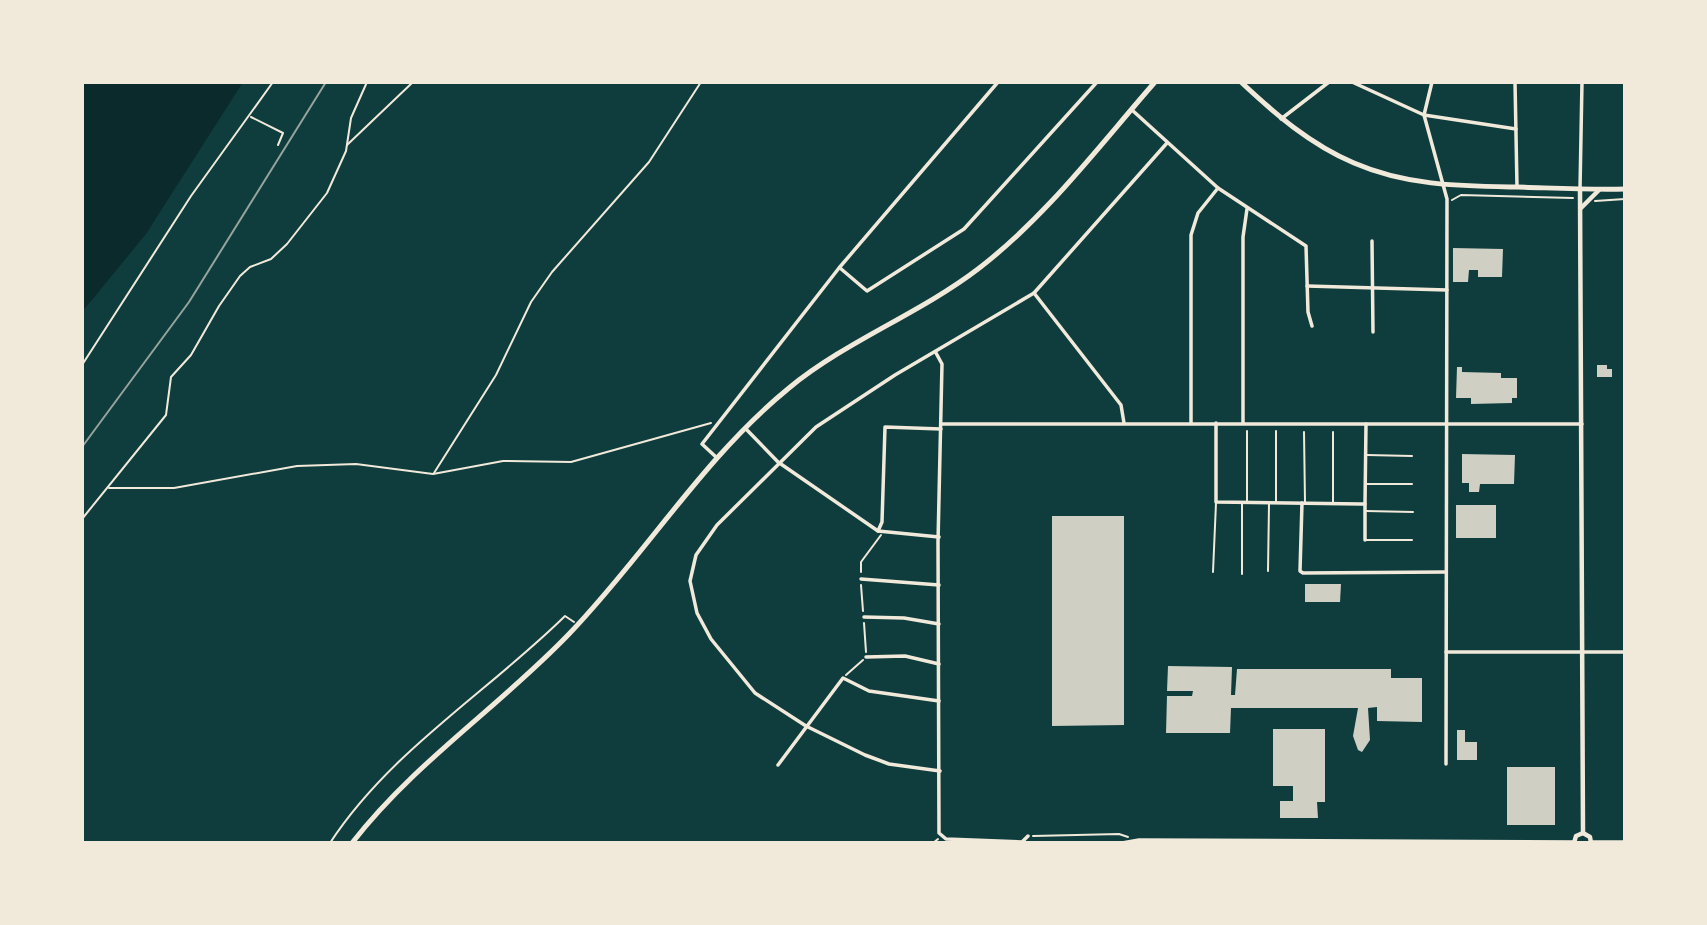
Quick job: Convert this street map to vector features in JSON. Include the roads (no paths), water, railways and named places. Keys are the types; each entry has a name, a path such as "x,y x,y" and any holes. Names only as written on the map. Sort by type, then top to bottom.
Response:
{"main road":[{"path":"352,843 412,774 519,682 578,625 716,457 744,427 810,372 957,284 993,256 1056,194 1155,82"},
{"path":"1241,82 1281,119 1353,163 1402,178 1444,186 1625,189"}],"street":[{"path":"716,457 702,444 719,421 839,268 998,82"},
{"path":"839,268 867,291 964,229 1097,82"},
{"path":"1281,119 1329,82"},
{"path":"1352,82 1424,115 1516,129"},
{"path":"1432,82 1424,115 1444,186 1447,290 1446,764"},
{"path":"1515,82 1517,187"},
{"path":"1582,82 1580,209 1583,833"},
{"path":"1132,110 1218,188 1306,246 1308,317 1312,326"},
{"path":"940,771 889,764 806,726 755,693 711,639 697,613 690,590 691,572 704,541 816,427 895,375 1034,293 1167,143"},
{"path":"1191,423 1191,235 1198,213 1218,188"},
{"path":"1580,209 1599,189"},
{"path":"1243,423 1243,237 1247,209"},
{"path":"1372,241 1373,332"},
{"path":"1307,286 1447,290"},
{"path":"1034,293 1118,400 1123,409 1124,423"},
{"path":"936,353 942,363 939,537 942,837 1022,842 1028,836"},
{"path":"880,532 884,427 1124,423 1582,424"},
{"path":"1216,423 1216,502 1365,504"},
{"path":"1365,540 1366,424"},
{"path":"744,427 778,463 880,532 939,537"},
{"path":"1303,503 1300,571 1303,573 1446,572"},
{"path":"861,579 940,585"},
{"path":"864,617 904,618 939,624"},
{"path":"1446,652 1625,652"},
{"path":"866,657 905,656 939,664"},
{"path":"778,765 843,678 869,691 939,701"},
{"path":"1122,843 1574,842 1578,834 1583,833 1590,837 1592,842 1625,842"}],"lane":[{"path":"1242,574 1247,431"},
{"path":"1276,431 1276,503"},
{"path":"1303,503 1304,432"},
{"path":"1333,432 1333,503"},
{"path":"1366,455 1412,456"},
{"path":"1365,484 1412,484"},
{"path":"1213,572 1216,502"},
{"path":"1268,571 1269,503"},
{"path":"1365,511 1413,512"},
{"path":"1365,540 1412,540"}],"water":[{"path":"82,82 243,82 146,234 82,312"}],"railway":[{"path":"82,447 189,302 326,82"}]}
